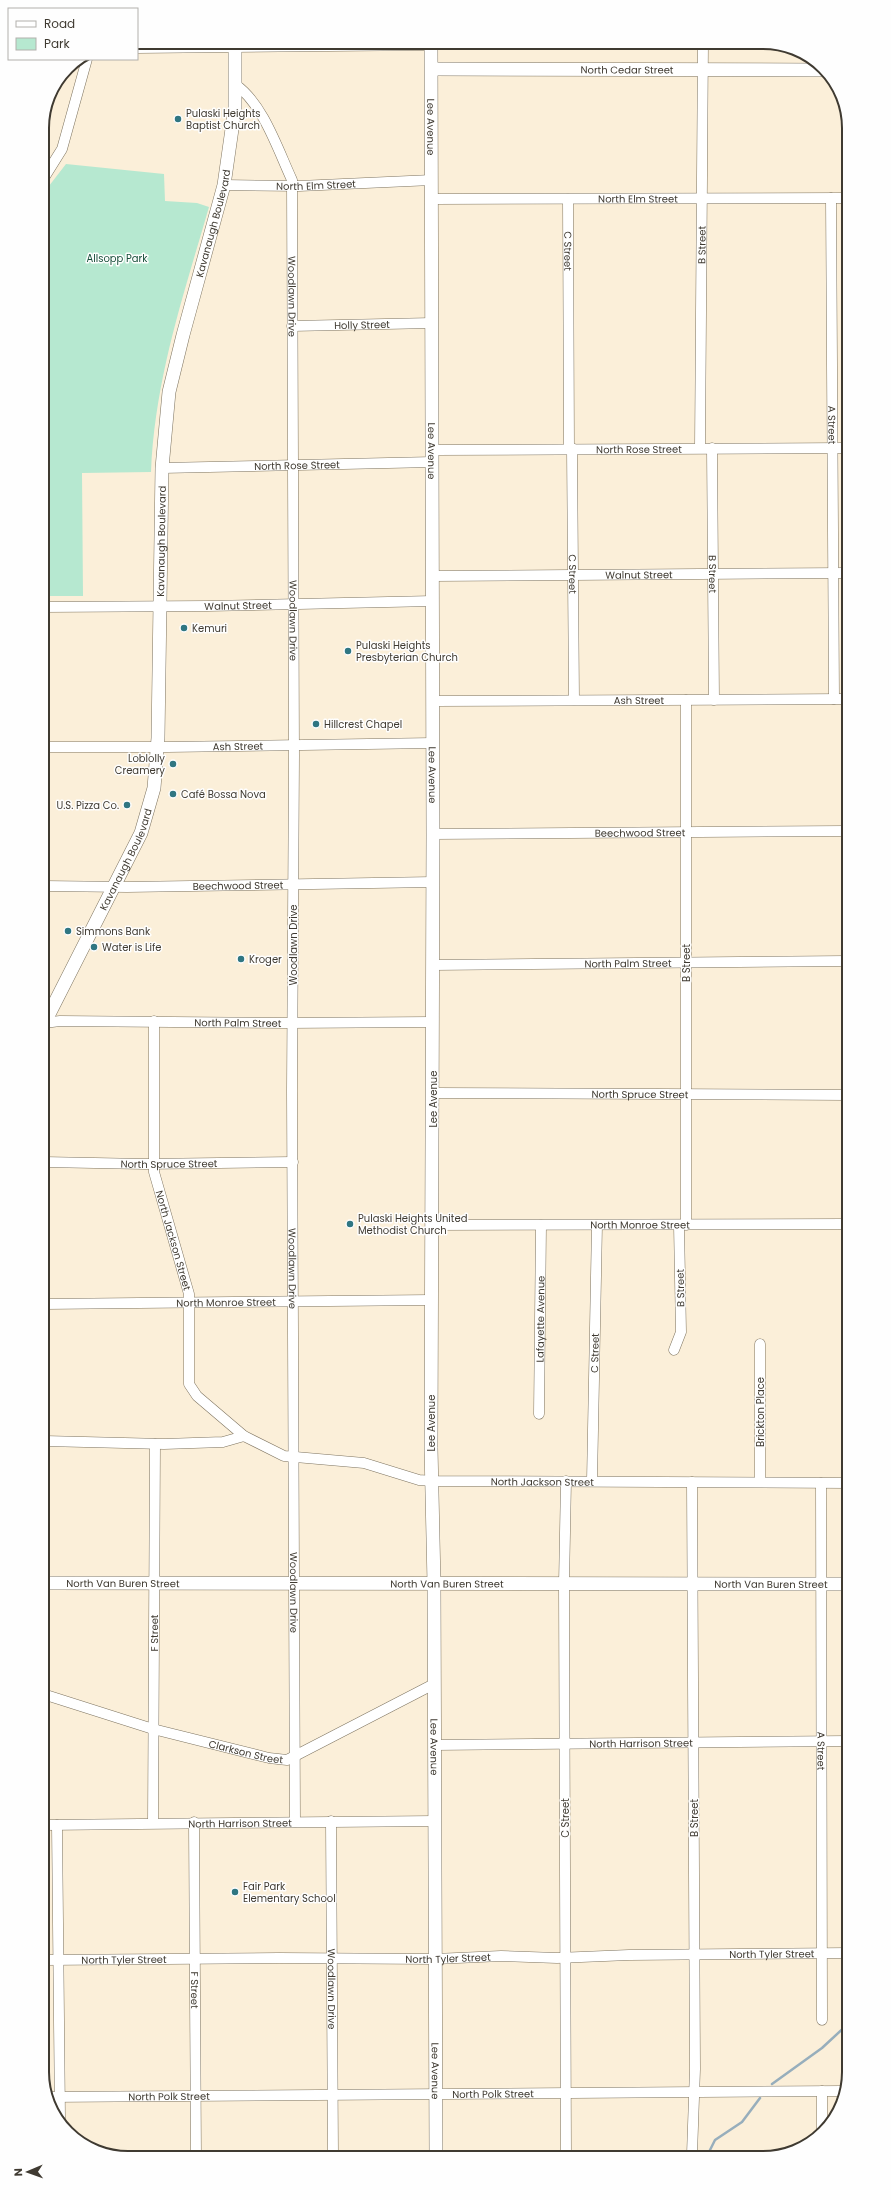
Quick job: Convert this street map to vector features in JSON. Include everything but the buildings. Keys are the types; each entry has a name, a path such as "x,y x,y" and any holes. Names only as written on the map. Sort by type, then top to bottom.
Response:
{"street":[{"name":"Kavanaugh Boulevard","path":"49,1014 115,887 148,815 154,788 157,747 162,468 172,377 224,185 234,129 236,85 235,49"},
{"name":"Lee Avenue","path":"431,49 433,1225 431,1448 433,1481 434,1583 436,2151"},
{"name":"B Street","path":"700,448 703,49"},
{"path":"49,170 62,149 86,61"},
{"name":"North Cedar Street","path":"432,69 703,71 817,70"},
{"name":"Woodlawn Drive","path":"236,85 246,92 262,116 292,180 294,604 294,1458 292,1582 295,1822"},
{"name":"North Elm Street","path":"224,185 291,186 432,180"},
{"name":"A Street","path":"831,198 831,448 834,699"},
{"name":"North Elm Street","path":"432,199 842,198"},
{"name":"C Street","path":"568,199 574,700"},
{"name":"Holly Street","path":"292,326 432,323"},
{"name":"North Rose Street","path":"162,468 293,466 570,448 842,448"},
{"name":"B Street","path":"712,448 714,700"},
{"name":"Walnut Street","path":"433,576 842,573"},
{"name":"Walnut Street","path":"49,607 433,601"},
{"name":"Ash Street","path":"433,701 842,699"},
{"name":"B Street","path":"674,1350 681,1332 682,1225 686,1096 686,700"},
{"name":"Ash Street","path":"49,747 433,743"},
{"name":"Beechwood Street","path":"433,834 842,832"},
{"name":"Beechwood Street","path":"49,886 115,887 433,882"},
{"name":"North Palm Street","path":"433,965 842,962"},
{"name":"North Palm Street","path":"49,1023 60,1021 293,1023 432,1022"},
{"name":"North Jackson Street","path":"154,1021 154,1163 158,1187 187,1282 190,1388 244,1436 278,1454 294,1458 364,1463 419,1480 760,1481 842,1483"},
{"name":"North Spruce Street","path":"433,1093 686,1096 842,1095"},
{"name":"North Spruce Street","path":"49,1162 293,1162"},
{"name":"North Monroe Street","path":"433,1225 842,1224"},
{"name":"Lafayette Avenue","path":"539,1414 540,1225"},
{"name":"C Street","path":"592,1481 597,1225"},
{"name":"North Monroe Street","path":"49,1304 432,1300"},
{"name":"Brickton Place","path":"760,1344 760,1481"},
{"path":"49,1441 155,1444 223,1442 244,1436"},
{"name":"F Street","path":"153,1823 155,1444"},
{"name":"C Street","path":"566,1481 564,1584 566,2151"},
{"name":"B Street","path":"692,1482 694,1954 694,2092 692,2151"},
{"name":"A Street","path":"821,1483 822,2020"},
{"name":"North Van Buren Street","path":"49,1583 292,1582 692,1585 842,1584"},
{"name":"Clarkson Street","path":"49,1696 153,1729 269,1758 288,1760 434,1684"},
{"name":"North Harrison Street","path":"434,1745 565,1745 842,1741"},
{"name":"Woodlawn Drive","path":"331,1821 333,2151"},
{"name":"North Harrison Street","path":"49,1825 194,1822 435,1821"},
{"name":"F Street","path":"194,1822 196,2151"},
{"path":"57,1825 60,2112"},
{"name":"North Tyler Street","path":"49,1960 194,1958 331,1959 842,1953"},
{"path":"822,2091 822,2125"},
{"name":"North Polk Street","path":"53,2097 839,2091"}],"green space":[{"name":"Allsopp Park","path":"66,164 164,174 165,201 197,203 209,207 180,306 164,371 158,404 151,472 82,473 83,596 49,596 49,186"}],"waterway":[{"path":"772,2084 822,2048 842,2029"},
{"path":"710,2151 715,2140 742,2122 760,2098"}],"place":[{"name":"Pulaski Heights Baptist Church","path":"178,119"},
{"name":"Kemuri","path":"184,628"},
{"name":"Pulaski Heights Presbyterian Church","path":"348,651"},
{"name":"Hillcrest Chapel","path":"316,724"},
{"name":"Loblolly Creamery","path":"173,764"},
{"name":"Café Bossa Nova","path":"173,794"},
{"name":"U.S. Pizza Co.","path":"127,805"},
{"name":"Simmons Bank","path":"68,931"},
{"name":"Water is Life","path":"94,947"},
{"name":"Kroger","path":"241,959"},
{"name":"Pulaski Heights United Methodist Church","path":"350,1224"},
{"name":"Fair Park Elementary School","path":"235,1892"}]}
